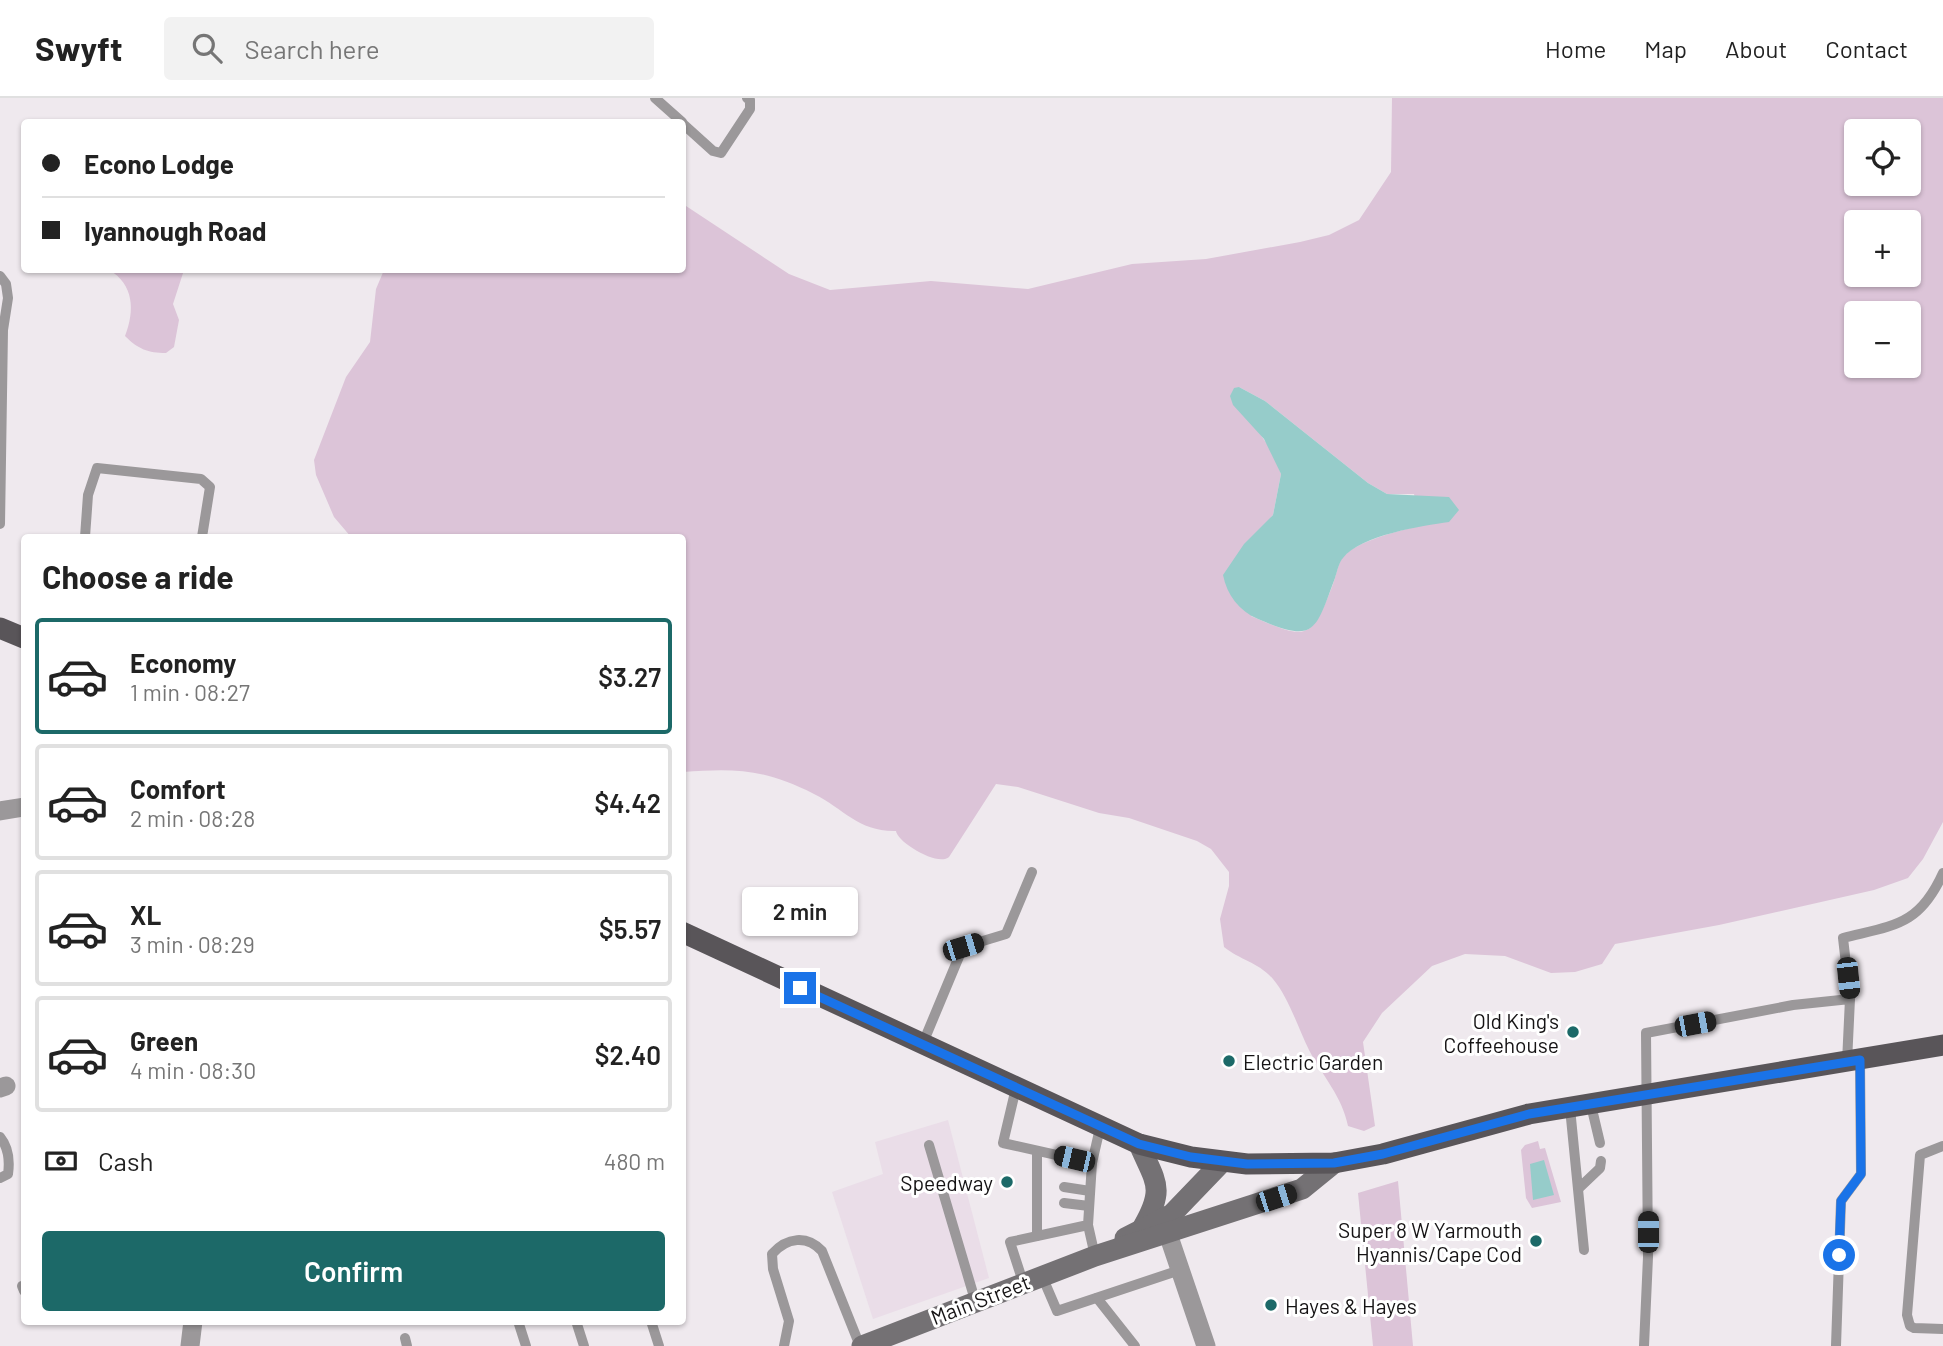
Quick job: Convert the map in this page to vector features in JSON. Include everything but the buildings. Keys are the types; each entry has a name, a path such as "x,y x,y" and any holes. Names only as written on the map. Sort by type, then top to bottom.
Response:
{"main road":[{"path":"0,628 21,637"},
{"path":"686,934 1101,1128 1139,1144 1223,1162"},
{"name":"Main Street","path":"1097,1255 1143,1227 1172,1214 1223,1162 1334,1163 1383,1154 1529,1114 1647,1097 1943,1045"},
{"path":"1139,1144 1155,1179 1158,1197 1143,1227"},
{"name":"Main Street","path":"861,1346 1097,1255 1302,1189 1334,1163"}],"street":[{"path":"0,811 21,808"},
{"path":"1168,1234 1206,1346"},
{"path":"190,1346 193,1325"}],"lane":[{"path":"654,98 678,119"},
{"path":"686,127 713,151 721,153 750,109 750,100 747,98"},
{"path":"0,276 6,284 8,298 3,330 0,524"},
{"path":"85,534 88,495 97,468 201,479 210,487 202,534"},
{"path":"922,1044 963,947 1006,934 1032,872"},
{"path":"1836,1346 1841,1201 1861,1174 1850,999 1843,938 1885,929 1908,920 1935,891 1943,873"},
{"path":"1644,1346 1648,1256 1646,1033 1793,1005 1850,999"},
{"path":"1016,1088 1003,1143 1092,1163"},
{"path":"1581,1107 1600,1143"},
{"path":"1581,1107 1580,1187 1584,1250"},
{"path":"1097,1255 1088,1225 1092,1163 1101,1128"},
{"path":"0,1137 6,1144 10,1160 8,1174 0,1178"},
{"path":"929,1145 975,1300"},
{"path":"1943,1146 1929,1149 1920,1155 1908,1315 1910,1326 1914,1328 1943,1329"},
{"path":"1037,1151 1041,1184 1037,1236"},
{"path":"1580,1187 1600,1168 1601,1161"},
{"path":"1064,1187 1090,1191"},
{"path":"1063,1203 1089,1206"},
{"path":"1088,1225 1010,1242 1032,1279 1057,1311 1180,1270"},
{"path":"784,1346 789,1321 773,1269 772,1254 778,1247 802,1238 812,1240 822,1251 861,1346"},
{"path":"1097,1298 1135,1346"},
{"path":"519,1325 526,1346"},
{"path":"577,1325 584,1346"},
{"path":"652,1325 659,1346"}],"shaded area":[{"path":"1392,98 1943,98 1943,822 1923,859 1908,878 1874,890 1719,925 1615,944 1602,964 1575,972 1551,973 1505,956 1465,954 1432,966 1382,1013 1363,1042 1375,1126 1364,1131 1348,1126 1337,1096 1309,1050 1289,1004 1273,979 1224,947 1220,919 1229,886 1229,872 1211,849 1197,841 1129,818 1099,813 1018,787 996,784 949,857 936,859 910,847 896,831 862,824 825,800 780,779 750,772 686,772 686,534 348,534 334,517 316,475 314,460 346,377 370,342 376,289 383,273 686,273 686,206 789,274 830,290 931,281 1028,289 1132,264 1206,259 1329,235 1359,220 1391,172","holes":["1239,387 1265,401 1368,483 1387,494 1414,494 1422,525 1379,537 1348,552 1342,558 1319,617 1305,631 1284,629 1251,616 1261,529 1273,515 1281,474 1273,453 1254,425"]},
{"path":"113,273 183,273 173,304 179,320 174,347 166,353 139,347 125,336 130,317 130,299 128,290"},
{"path":"948,1120 989,1278 873,1319 832,1192 883,1174 875,1142"},
{"path":"1538,1141 1540,1149 1545,1148 1561,1202 1532,1208 1526,1198 1521,1150 1525,1145"},
{"path":"1398,1181 1413,1346 1373,1346 1358,1193"}],"water":[{"path":"1239,387 1265,401 1368,483 1387,494 1449,497 1459,510 1449,522 1393,533 1363,543 1352,550 1340,562 1317,621 1311,628 1303,631 1277,627 1245,612 1231,596 1223,575 1244,544 1273,515 1281,474 1264,439 1233,405 1230,396 1234,388"},
{"path":"1544,1160 1554,1195 1533,1200 1530,1164"}],"place":[{"name":"Old King's Coffeehouse","path":"1573,1032"},
{"name":"Electric Garden","path":"1229,1061"},
{"name":"Speedway","path":"1007,1182"},
{"name":"Super 8 W Yarmouth Hyannis/Cape Cod","path":"1536,1241"},
{"name":"Hayes & Hayes","path":"1271,1305"}],"route":[{"path":"800,988 1139,1144 1191,1157 1247,1164 1334,1163 1383,1154 1529,1114 1647,1097 1860,1060 1861,1174 1841,1201 1839,1255"}]}
